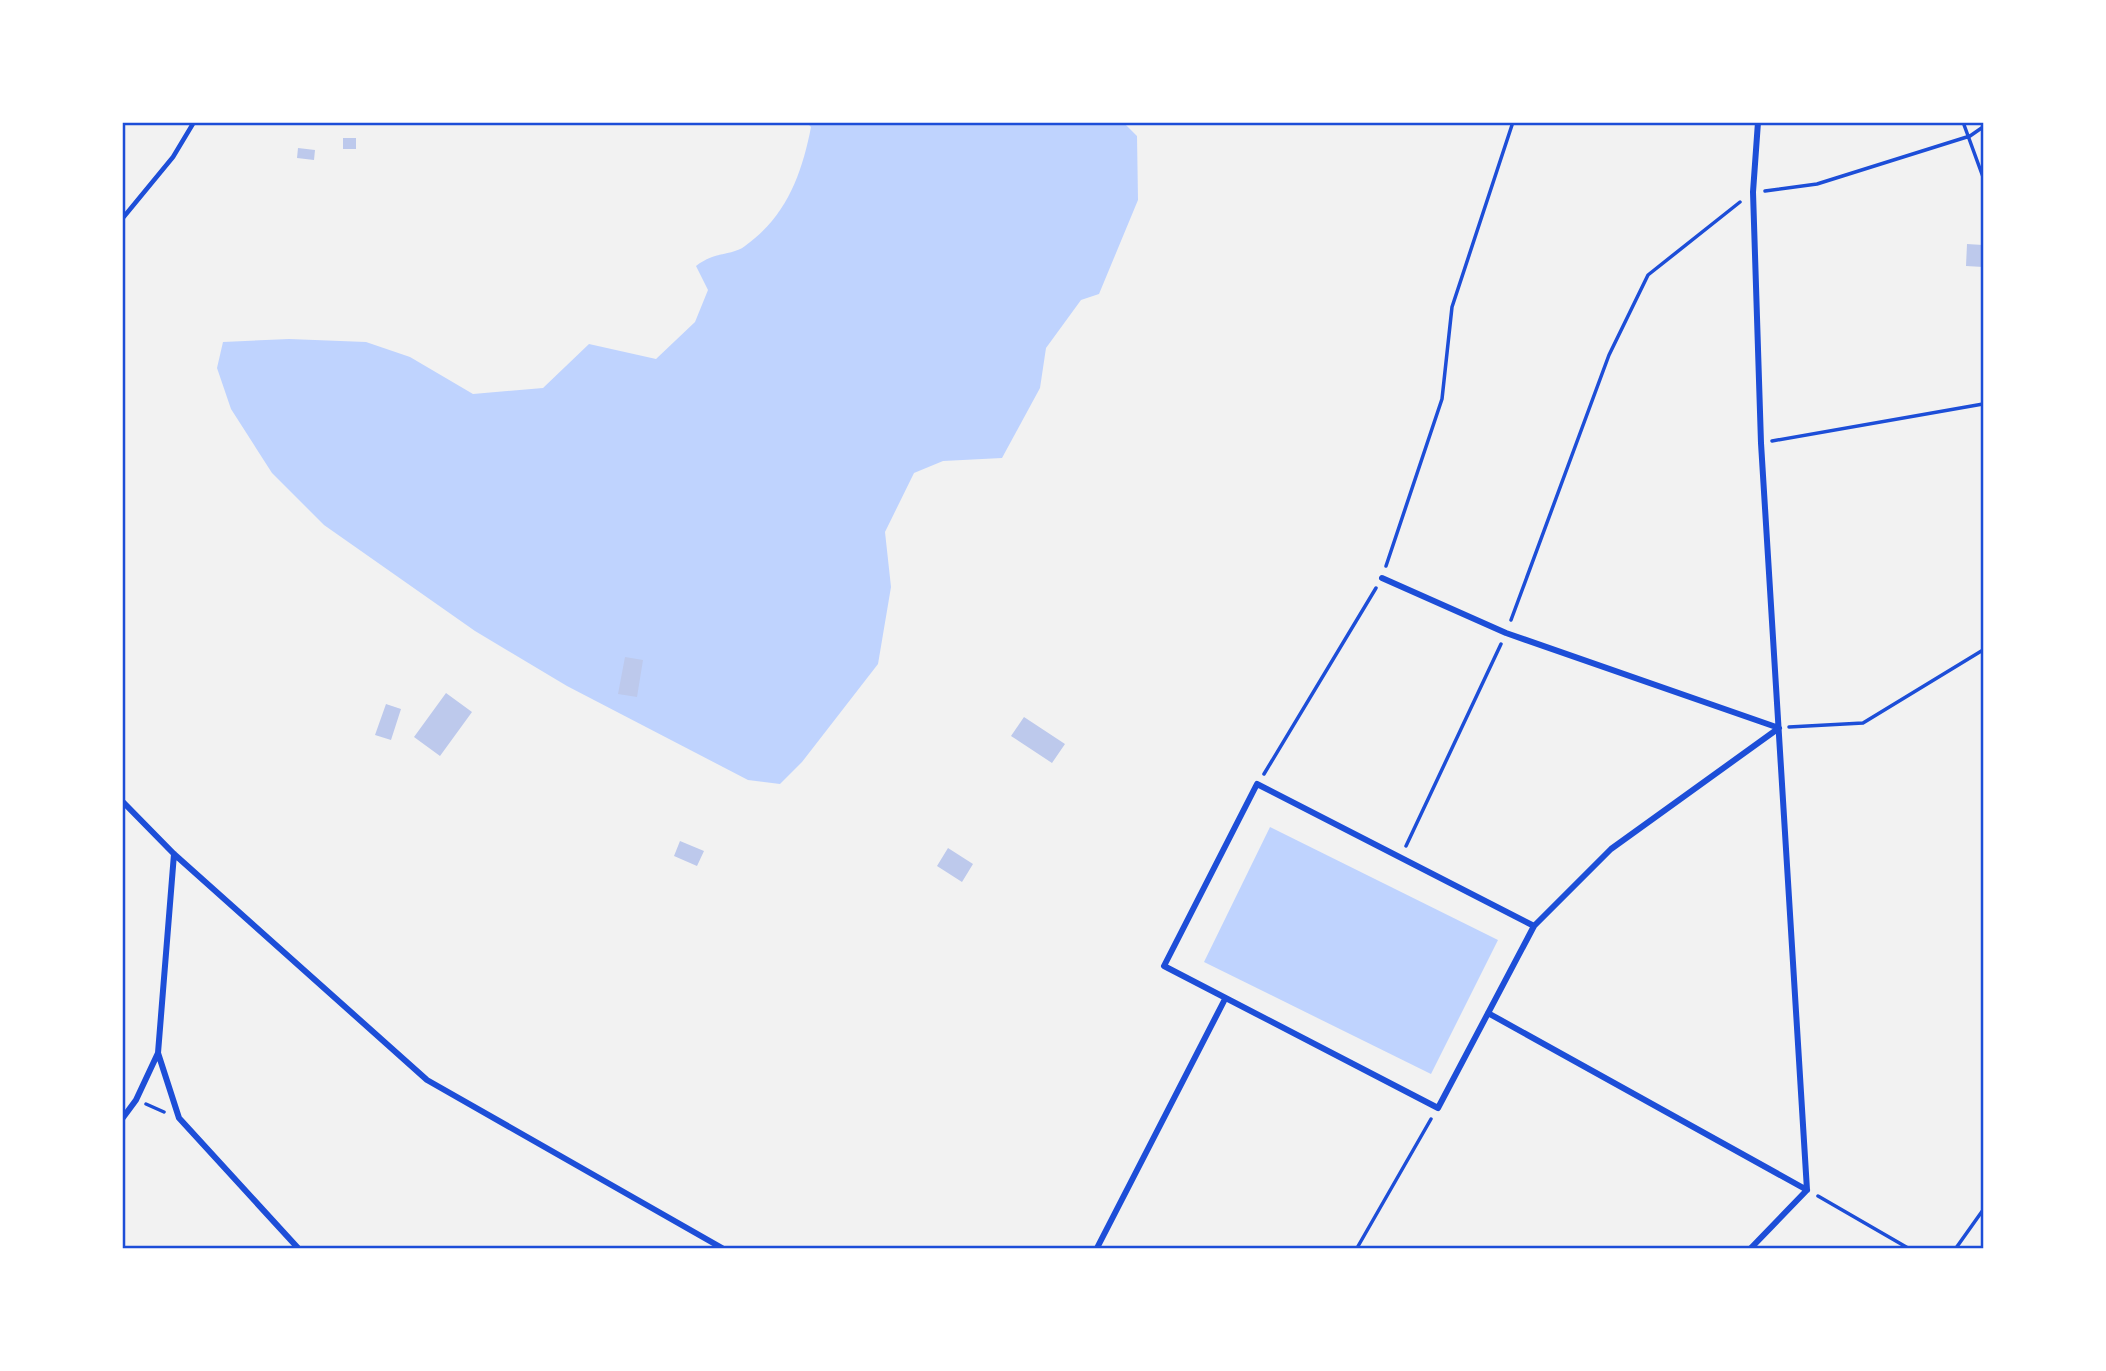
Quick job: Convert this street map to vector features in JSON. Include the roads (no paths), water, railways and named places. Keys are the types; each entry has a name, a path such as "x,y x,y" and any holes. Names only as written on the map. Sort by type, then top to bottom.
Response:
{"street":[{"path":"1751,1248 1807,1190 1761,443 1754,192 1758,122"},
{"path":"1382,578 1506,633 1779,728"},
{"path":"1534,926 1257,784 1164,966 1438,1108 1534,926 1611,849 1779,728"},
{"path":"122,801 174,854 426,1080 722,1248"},
{"path":"122,1119 136,1100 158,1053 174,854"},
{"path":"1097,1248 1225,999"},
{"path":"1488,1013 1807,1190"},
{"path":"158,1053 179,1118 298,1248"}],"lane":[{"path":"122,219 173,158 194,122"}],"water":[{"path":"1123,122 1137,136 1138,200 1099,294 1081,300 1046,348 1040,388 1002,458 943,461 914,473 885,532 891,587 878,664 802,762 780,784 748,780 567,686 475,631 324,525 272,473 231,409 217,368 223,342 289,339 366,342 410,357 473,394 543,388 589,344 656,359 695,322 708,290 696,266 710,258 745,246 782,208 803,161 811,127 807,123"},
{"path":"1270,827 1498,940 1431,1074 1204,962"}]}
